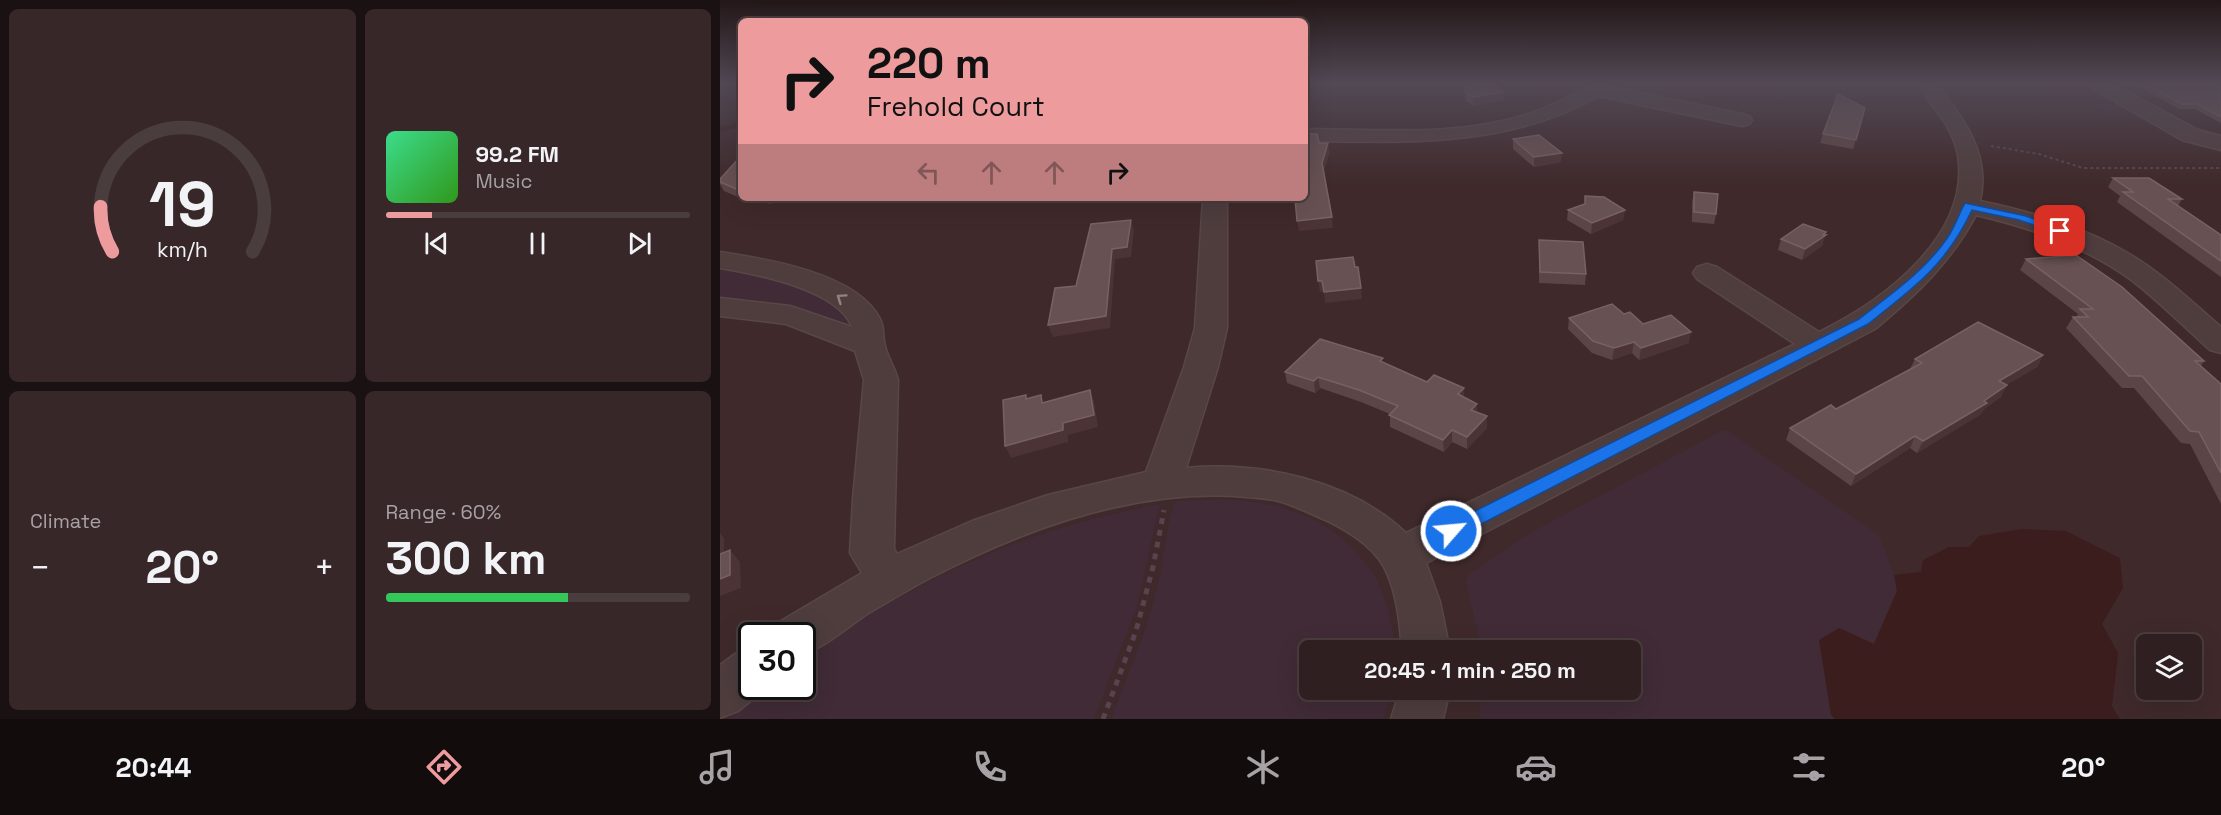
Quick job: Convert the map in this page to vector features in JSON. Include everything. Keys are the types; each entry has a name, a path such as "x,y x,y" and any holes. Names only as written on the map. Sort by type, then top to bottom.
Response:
{"street":[{"path":"1308,135 1438,133 1496,128 1536,118"},
{"path":"1731,118 1742,120"},
{"path":"1400,556 1864,322 1917,280 1937,260 1954,236 1969,206 1972,174 1967,143 1953,118"},
{"path":"2159,118 2190,135 2221,143"},
{"path":"1164,493 1169,453 1208,348 1211,328 1215,201"},
{"path":"1969,206 2022,218 2091,243 2142,275 2221,344"},
{"path":"720,260 790,274 836,294 864,318 868,328 868,345 876,361 880,380 872,553 890,579"},
{"path":"1707,273 1818,345"},
{"path":"720,307 790,315 819,324 868,345"},
{"path":"816,625 890,579 932,558 1030,517 1131,488 1164,493 1231,480 1265,482 1300,490 1333,503 1363,522 1400,556 1412,587 1424,628 1425,640"},
{"path":"720,694 738,680"},
{"path":"1417,719 1422,700"}],"path":[{"path":"1982,145 2039,153 2083,168 2221,168"},
{"path":"1103,719 1136,632 1153,567 1164,493"}],"shaded area":[{"path":"720,264 750,269 836,300 862,336 720,301"},
{"path":"1725,429 1879,535 1894,575 1897,591 1874,644 1839,628 1831,715 1835,719 1479,719 1481,700 1641,700 1641,640 1479,640 1466,583 1469,574 1528,534"},
{"path":"1225,499 1263,503 1317,521 1348,543 1376,577 1387,606 1394,640 1299,640 1299,700 1389,700 1384,719 1111,719 1153,605 1175,501"},
{"path":"1160,504 1137,607 1094,719 727,719 751,700 816,700 816,649 920,586 1019,542 1123,511"},
{"path":"2022,529 2066,531 2120,558 2123,588 2102,624 2118,653 2112,706 2120,719 1835,719 1831,715 1819,640 1839,628 1874,644 1897,591 1894,575 1921,572 1923,560 1949,547 1969,547 1979,536"}],"building":[{"path":"1829,118 1862,118 1856,140 1823,134"},
{"path":"1308,134 1317,134 1319,143 1328,143 1322,163 1332,217 1297,221 1295,201 1308,201"},
{"path":"1539,135 1562,153 1534,157 1513,139"},
{"path":"738,159 738,190 720,182 720,179"},
{"path":"2113,178 2149,178 2182,199 2168,199 2221,235 2221,261 2123,192 2133,192"},
{"path":"1694,192 1718,194 1716,214 1694,212"},
{"path":"1585,196 1604,197 1625,210 1592,223 1568,210 1585,204"},
{"path":"1131,220 1127,247 1112,249 1106,316 1048,325 1055,288 1076,286 1091,224"},
{"path":"1803,224 1826,232 1823,235 1826,235 1805,249 1781,239"},
{"path":"1539,240 1583,242 1586,274 1540,272"},
{"path":"2076,255 2122,287 2204,361 2195,361 2221,384 2221,473 2199,432 2190,431 2142,376 2129,376 2073,317 2088,317 2080,309 2093,309 2026,259"},
{"path":"1353,257 1355,267 1358,267 1361,288 1324,292 1322,281 1318,281 1316,261"},
{"path":"1612,304 1624,314 1630,312 1643,324 1671,315 1691,332 1641,348 1634,342 1614,348 1593,341 1569,318"},
{"path":"1978,322 2043,355 1999,381 2007,385 1984,401 1987,403 1923,441 1915,436 1856,474 1790,428 1831,405 1836,409 1922,363 1915,359"},
{"path":"1320,339 1383,358 1380,361 1427,382 1434,375 1464,388 1458,394 1477,404 1471,410 1487,416 1467,437 1452,430 1443,440 1389,415 1398,406 1318,377 1314,381 1285,372"},
{"path":"1090,390 1094,415 1063,423 1063,430 1005,446 1003,400 1026,395 1026,399 1041,395 1042,403"},
{"path":"730,550 730,575 720,579 720,554"}],"waterway":[{"path":"720,129 738,125"}],"route":[{"path":"1451,531 1864,322 1917,280 1937,260 1954,236 1969,206 2022,218 2060,231"}]}
